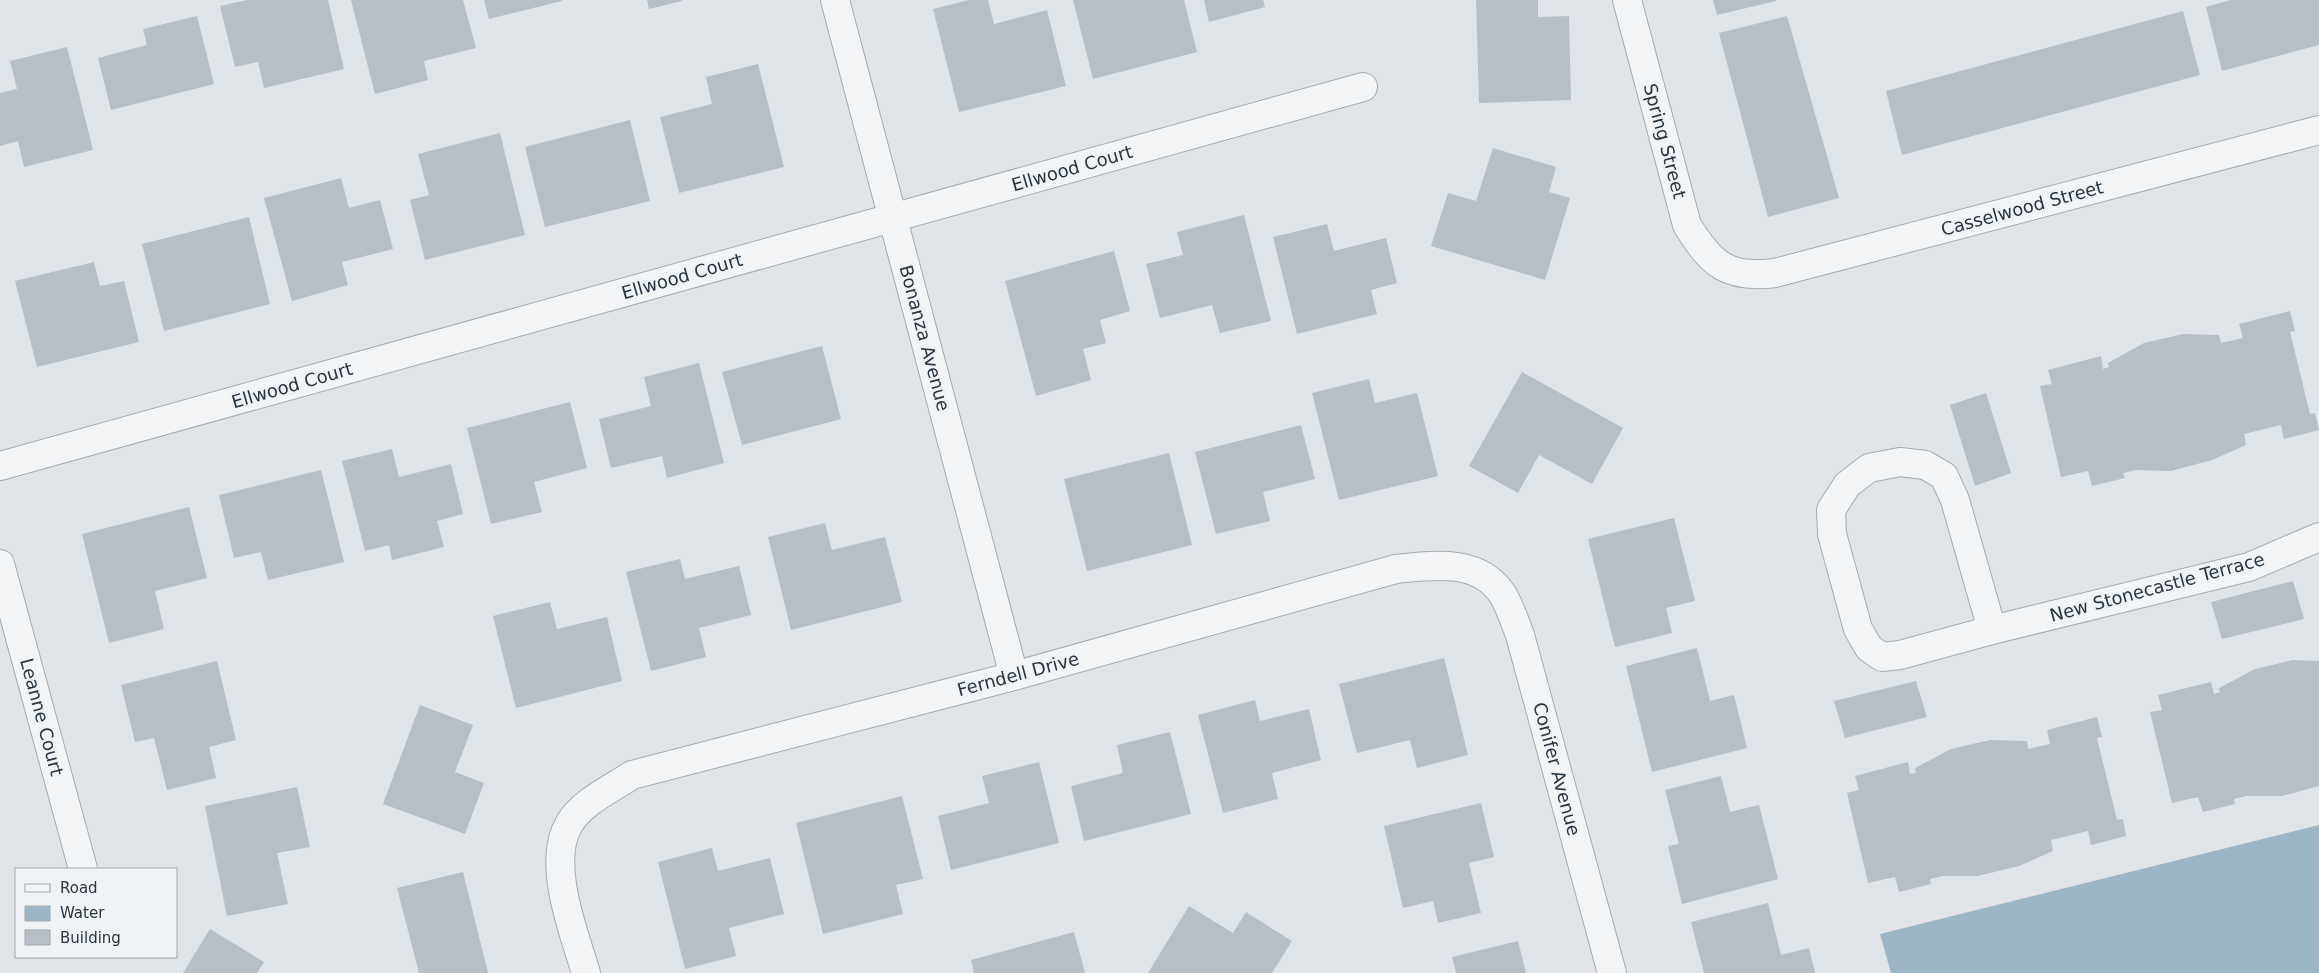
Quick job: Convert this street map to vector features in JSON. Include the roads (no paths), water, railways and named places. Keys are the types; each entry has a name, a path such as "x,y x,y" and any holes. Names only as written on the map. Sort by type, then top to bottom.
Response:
{"street":[{"name":"Bonanza Avenue","path":"835,0 1014,676"},
{"name":"Spring Street","path":"1626,0 1687,225 1702,249 1725,269"},
{"name":"Ellwood Court","path":"0,466 1363,86"},
{"name":"Casselwood Street","path":"1725,269 1754,275 1775,273 2319,130"},
{"name":"New Stonecastle Terrace","path":"1992,630 1956,500 1944,476 1925,465 1900,462 1868,468 1847,485 1831,510 1832,534 1858,629 1869,648 1882,657 1900,655 1992,630 2249,567 2319,537"},
{"name":"Leanne Court","path":"0,564 84,868"},
{"name":"Ferndell Drive","path":"586,973 564,899 559,858 569,824 591,801 632,775 1014,676 1396,569 1446,564 1482,574"},
{"name":"Conifer Avenue","path":"1482,574 1503,595 1520,635 1612,973"}],"water":[{"path":"2319,825 2319,973 1891,973 1880,934"}]}
